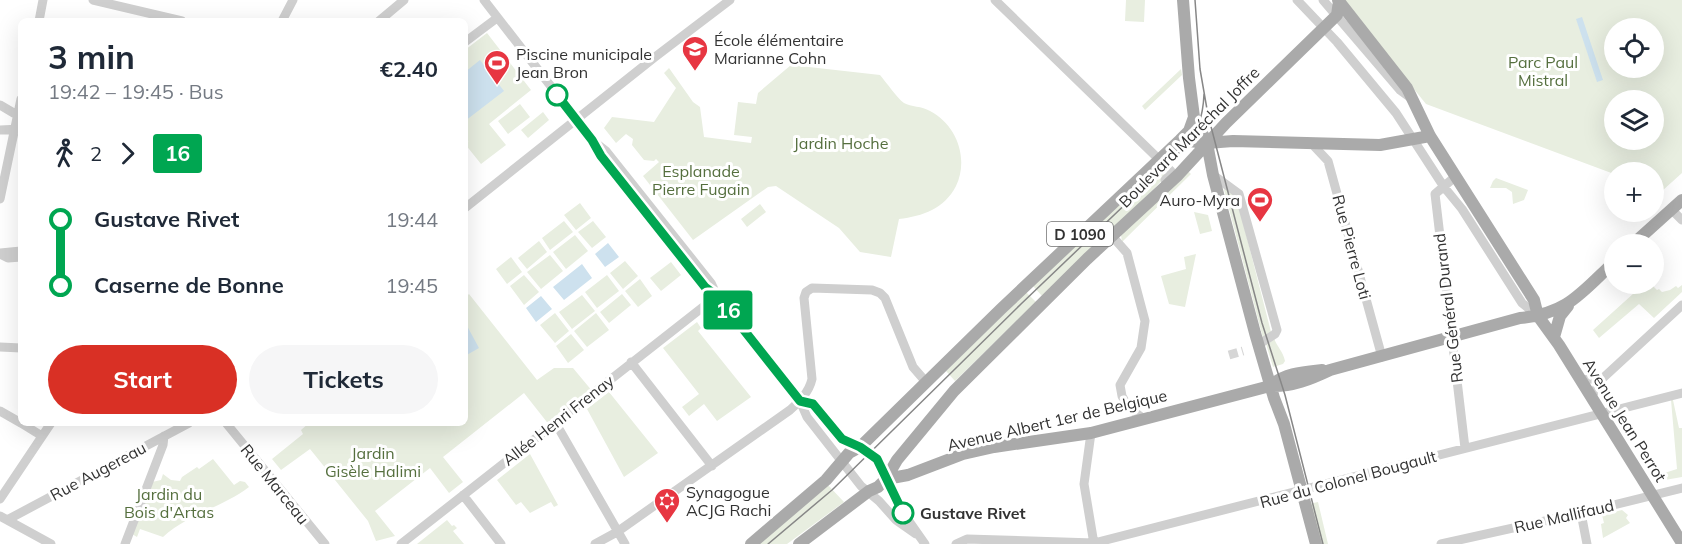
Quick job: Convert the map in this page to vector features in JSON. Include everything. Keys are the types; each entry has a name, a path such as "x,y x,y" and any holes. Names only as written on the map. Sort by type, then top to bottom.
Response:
{"main road":[{"path":"1183,0 1188,78 1194,117 1207,143 1213,175 1258,345 1284,424 1316,544"},
{"path":"1337,15 1339,1"},
{"name":"Avenue Jean Perrot","path":"1339,1 1407,88 1430,136 1534,300 1538,316 1554,337 1682,543"},
{"name":"Boulevard Maréchal Joffre","path":"886,478 897,460 954,390 1112,236 1148,204 1226,123 1337,15"},
{"path":"1194,117 1210,126 1226,123 1227,135 1233,141"},
{"name":"D 1090","path":"1180,140 1189,131 1194,117"},
{"path":"1180,140 1207,143 1233,141 1380,145 1430,136"},
{"name":"Boulevard Maréchal Joffre","path":"860,447 1180,140"},
{"path":"1644,234 1682,200"},
{"path":"1554,337 1560,316 1604,271"},
{"name":"Avenue Albert 1er de Belgique","path":"886,478 908,475 963,454 994,447 1091,433 1270,386 1282,387 1306,381 1330,370 1520,318 1550,313 1575,299"},
{"name":"D 1090","path":"752,544 826,480 849,453 860,447"},
{"name":"D 1090","path":"799,544 812,540 886,478"}],"street":[{"path":"40,18 43,0"},
{"path":"93,0 169,18"},
{"path":"284,18 293,0"},
{"path":"381,18 391,6 404,0"},
{"path":"484,0 577,120 601,156 705,287 717,296 800,401 807,417 861,486 869,491 896,520 916,534"},
{"path":"468,206 730,0"},
{"path":"995,0 1171,173 1154,190 1148,204"},
{"name":"Avenue Jean Perrot","path":"1297,0 1389,104 1444,187 1462,209 1522,303 1538,316"},
{"path":"1323,0 1400,90 1410,98"},
{"path":"468,40 497,18"},
{"path":"0,105 17,115"},
{"path":"0,198 17,129 18,111"},
{"path":"0,130 17,129"},
{"name":"Rue Pierre Loti","path":"1312,144 1328,162 1382,357"},
{"path":"1213,175 1239,194 1277,330 1275,334 1258,345"},
{"name":"Rue Général Durand","path":"1455,176 1435,194 1465,448"},
{"path":"1672,210 1682,220"},
{"path":"1112,236 1127,253 1145,321 1141,348 1120,385 1122,396 1128,407 1144,419"},
{"path":"0,254 18,251"},
{"path":"0,254 8,258 18,257"},
{"path":"595,544 617,532 712,466 800,401 812,379 804,298 806,292 812,288 872,290 880,293 885,298 913,367 926,382"},
{"name":"Allée Henri Frenay","path":"401,544 717,296"},
{"path":"1591,397 1603,378 1682,305"},
{"path":"0,347 18,348"},
{"path":"631,362 712,466"},
{"path":"1580,380 1603,378"},
{"name":"Rue du Colonel Bougault","path":"956,544 967,540 1094,543 1682,393"},
{"path":"800,401 813,404 842,439 860,447 877,459 899,507 925,544"},
{"path":"0,411 18,421"},
{"path":"555,422 625,544"},
{"path":"26,426 42,436"},
{"path":"0,499 49,426"},
{"name":"Rue Augereau","path":"3,518 183,426"},
{"name":"Rue Marceau","path":"228,426 325,544"},
{"path":"1091,433 1084,484 1094,543"},
{"path":"125,544 163,445 164,436"},
{"name":"Rue Mallifaud","path":"1441,544 1682,488"},
{"path":"463,495 501,544"},
{"path":"1581,513 1587,544"},
{"path":"3,518 51,544"}],"green space":[{"path":"1126,0 1145,0 1144,22 1125,21"},
{"name":"Parc Paul Mistral","path":"1342,0 1682,0 1682,173 1664,189 1664,162 1604,162 1604,170 1426,104"},
{"name":"Piscine municipale Jean Bron","path":"487,33 531,90 489,124 506,145 481,164 468,148 468,48"},
{"name":"Jardin Hoche","path":"791,65 880,75 904,103 930,111 939,117 954,134 961,154 960,176 956,186 939,206 916,216 899,219 891,257 860,252 839,228 776,186 768,187 693,240 643,176 659,162 656,159 654,161 644,160 632,145 633,139 626,134 616,143 604,128 612,117 654,122 676,88 664,73 669,68 693,102 700,107 704,137 751,143 752,137 734,135 738,102 756,104 758,93"},
{"path":"1181,69 1182,75 1145,110 1142,106"},
{"path":"520,104 530,117 508,134 498,121"},
{"path":"543,112 549,120 528,138 521,130"},
{"path":"1160,166 1167,172 1167,175 1042,296 1033,286"},
{"path":"1188,171 1191,174 1122,242 1121,235"},
{"path":"1496,178 1528,190 1524,200 1513,204 1512,192 1506,188 1490,188"},
{"path":"1223,186 1236,195 1271,332 1263,338"},
{"path":"580,203 591,218 576,230 564,215"},
{"path":"760,204 766,212 747,227 741,219"},
{"path":"1194,212 1208,215 1212,231 1200,234"},
{"path":"564,221 573,232 550,250 542,238"},
{"path":"593,221 606,237 592,248 578,232"},
{"path":"575,235 588,251 566,269 553,252"},
{"path":"539,241 547,252 527,269 518,258"},
{"path":"1196,254 1185,307 1169,304 1161,276 1186,269 1184,257"},
{"path":"550,255 563,271 541,289 527,272"},
{"path":"511,257 522,272 507,284 496,269"},
{"path":"625,261 638,276 623,289 610,273"},
{"path":"671,262 681,275 661,291 650,278"},
{"path":"524,275 539,292 524,305 510,286"},
{"path":"607,275 619,291 597,308 585,292"},
{"path":"640,279 652,296 638,307 625,291"},
{"path":"1682,285 1682,292 1654,318 1639,304 1599,338 1593,330 1633,294 1664,294 1664,292"},
{"path":"1026,292 1036,302 955,381 946,371"},
{"path":"622,294 631,305 609,323 600,312"},
{"name":"Jardin Gisèle Halimi","path":"468,295 537,380 554,368 573,368 593,392 550,426 524,393 443,457 463,482 449,493 430,468 375,511 395,536 376,541 368,521 310,449 281,470 272,459 303,434 301,430 306,426 468,426"},
{"path":"582,295 595,311 572,329 559,312"},
{"path":"555,313 569,331 555,343 540,325"},
{"path":"596,313 609,330 587,347 574,331"},
{"path":"697,322 701,328 698,331 751,397 717,421 704,404 689,416 682,407 699,394 663,348"},
{"path":"571,334 584,350 568,363 556,346"},
{"path":"1274,338 1285,361 1273,367 1266,344"},
{"path":"609,392 658,453 624,477 587,409"},
{"path":"1671,400 1673,400 1679,428 1682,428 1682,477 1659,481 1652,477 1677,469"},
{"path":"530,454 558,505 554,507 551,502 530,513 521,502 516,505 497,480"},
{"name":"Jardin du Bois d'Artas","path":"213,459 234,485 240,481 245,482 249,487 183,522 163,537 140,529 137,537 132,534 152,482 161,480 163,474 171,480 180,481 182,477 197,467 199,469"},
{"path":"828,485 844,502 787,544 759,544"},
{"path":"1318,502 1328,544 1319,544 1309,504"},
{"path":"1622,510 1628,515 1626,518 1630,523 1603,538 1602,515"},
{"path":"447,520 457,528 453,531 464,544 417,544"}],"water":[{"path":"1582,17 1603,80 1597,82 1576,19"},
{"path":"480,60 504,91 468,119 468,70"},
{"path":"608,243 619,257 605,267 595,254"},
{"path":"582,264 592,278 564,300 553,287"},
{"path":"541,296 552,309 536,322 526,308"},
{"path":"468,328 479,348 468,354"}],"tunnel":[{"path":"1229,355 1243,351"}],"tram line":[{"path":"1195,0 1200,69 1208,115 1262,323 1285,395 1323,544"},
{"path":"768,544 832,490 1182,150 1199,124 1204,94"}],"bus line":[{"name":"16","path":"557,95 592,140 601,156 705,287 717,296 800,401 813,404 842,439 860,447 877,459 903,513"}],"place":[{"name":"École élémentaire Marianne Cohn","path":"695,72"},
{"name":"Piscine municipale Jean Bron","path":"497,86"},
{"name":"Auro-Myra","path":"1260,223"},
{"name":"Gustave Rivet","path":"903,513"},
{"name":"Synagogue ACJG Rachi","path":"667,524"}],"park label":[{"name":"Esplanade Pierre Fugain","path":"701,180"}]}
